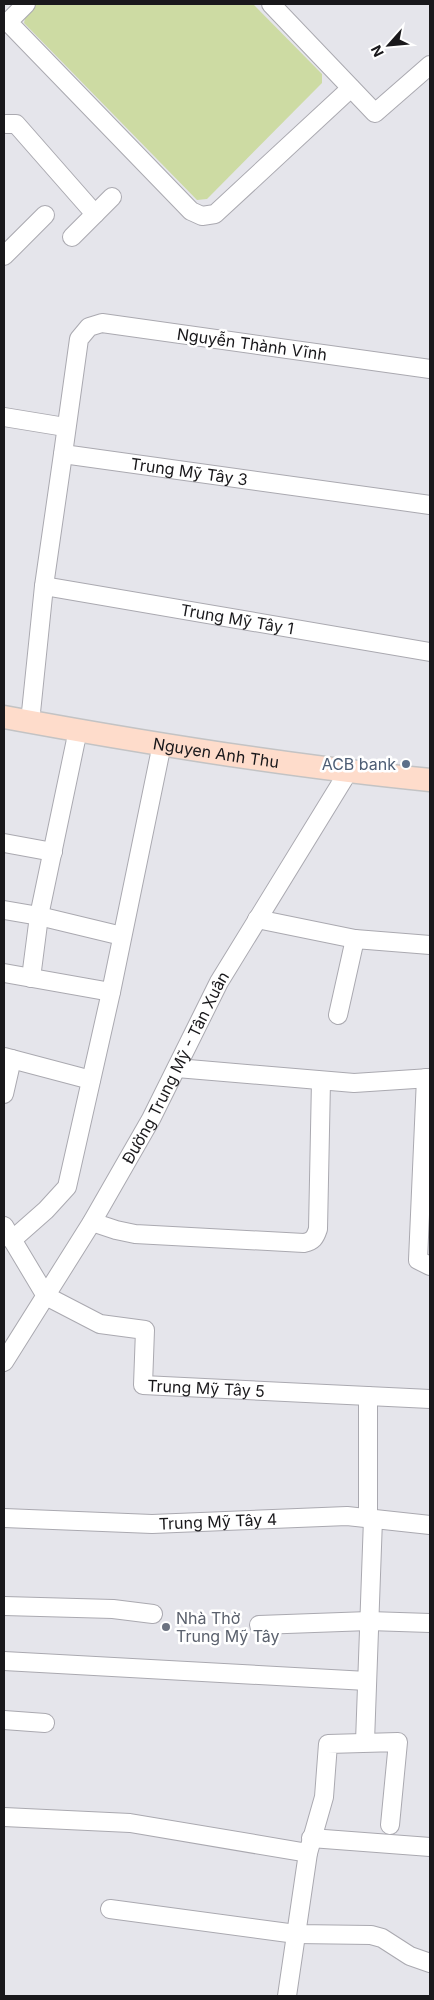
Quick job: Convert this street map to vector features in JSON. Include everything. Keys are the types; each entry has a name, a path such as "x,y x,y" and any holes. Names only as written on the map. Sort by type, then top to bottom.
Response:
{"main road":[{"name":"Nguyen Anh Thu","path":"4,717 162,744 348,772 430,780"}],"street":[{"path":"26,4 8,22 191,211 202,216 215,214 351,88"},
{"path":"271,4 375,113 430,65"},
{"path":"4,125 16,124 95,214"},
{"path":"72,237 112,197"},
{"path":"4,256 45,215"},
{"name":"Nguyễn Thành Vĩnh","path":"65,427 79,339 89,327 102,323 430,369"},
{"path":"4,417 65,427 63,454 44,586 30,722"},
{"name":"Trung Mỹ Tây 3","path":"63,454 430,505"},
{"name":"Trung Mỹ Tây 1","path":"44,586 430,652"},
{"path":"31,978 39,916 78,730"},
{"path":"46,1296 8,1233 67,1187 111,992 162,744"},
{"name":"Đường Trung Mỹ - Tân Xuân","path":"4,1362 92,1222 151,1119 218,982 348,772"},
{"path":"4,843 52,852"},
{"path":"4,910 39,916 122,936"},
{"path":"257,919 356,939 430,945"},
{"path":"338,1015 356,939"},
{"path":"4,973 111,992"},
{"path":"4,1094 8,1058 91,1080"},
{"path":"177,1068 354,1083 428,1078 424,1263"},
{"path":"92,1222 135,1234 304,1243 315,1239 318,1229 321,1081"},
{"name":"Trung Mỹ Tây 5","path":"46,1296 100,1324 145,1330 143,1384 430,1400"},
{"path":"365,1742 370,1621 371,1518 368,1396"},
{"name":"Trung Mỹ Tây 4","path":"4,1518 152,1524 347,1516 430,1525"},
{"path":"4,1606 113,1609 153,1614"},
{"path":"259,1625 370,1621 430,1623"},
{"path":"4,1661 367,1681"},
{"path":"4,1720 45,1723"},
{"path":"287,1996 309,1845 324,1797 328,1744 398,1742 390,1825"},
{"path":"4,1817 130,1823 309,1845 430,1847"},
{"path":"110,1909 296,1934 371,1935 382,1938 410,1956 430,1963"}],"green space":[{"path":"36,4 253,4 322,74 322,83 207,199 197,200 24,23 26,14"}],"place":[{"name":"ACB bank","path":"406,764"},
{"name":"Nhà Thờ Trung Mỹ Tây","path":"166,1627"}]}
